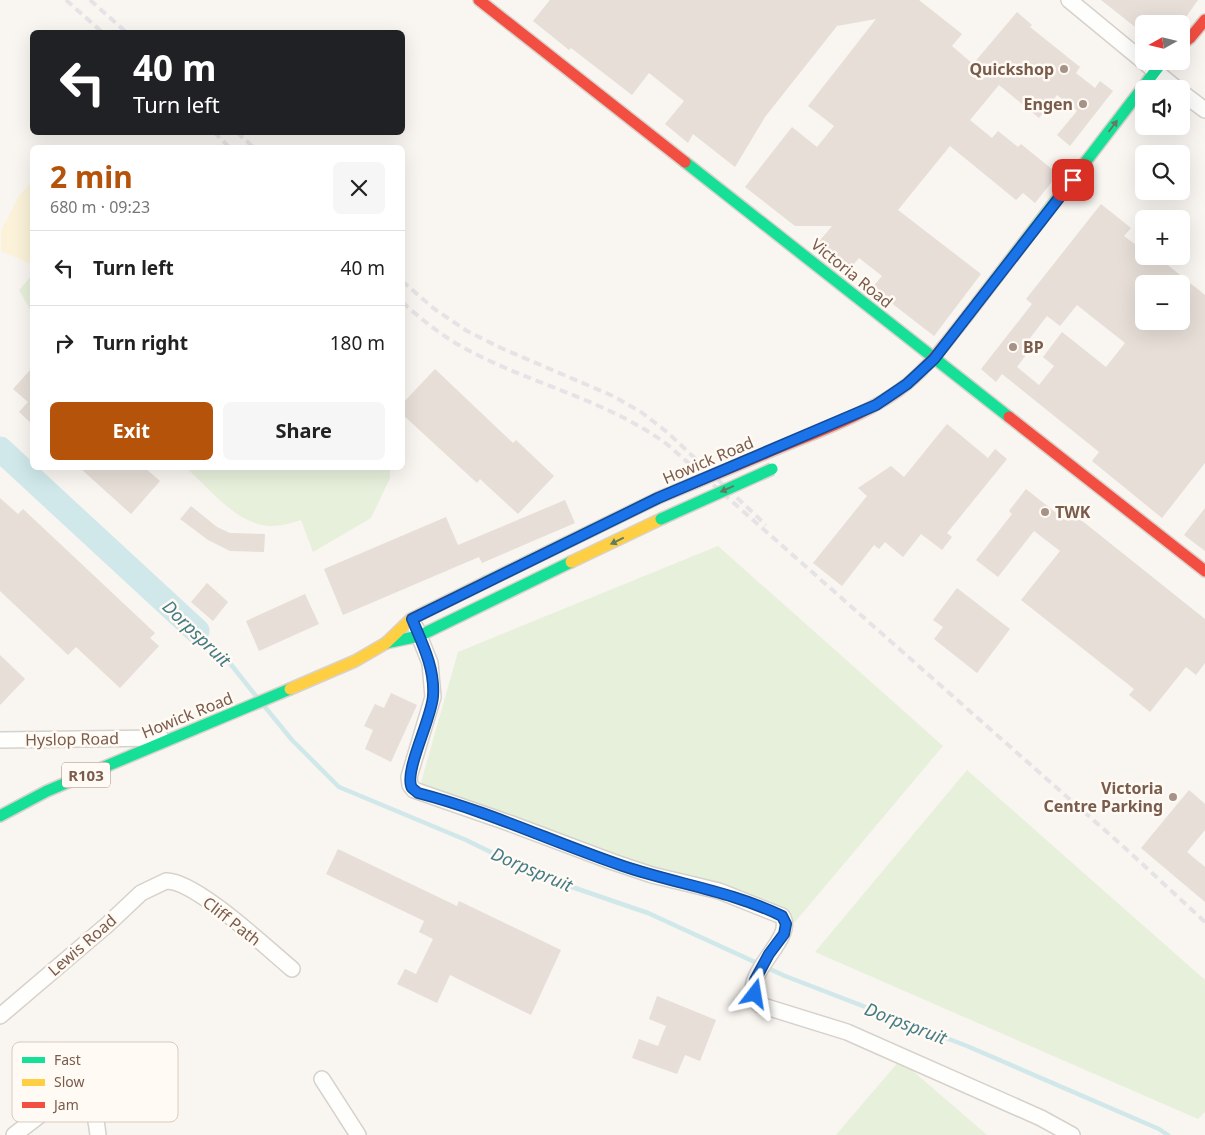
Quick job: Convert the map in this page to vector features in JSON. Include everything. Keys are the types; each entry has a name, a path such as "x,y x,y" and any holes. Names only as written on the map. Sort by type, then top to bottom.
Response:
{"main road":[{"name":"Victoria Road","path":"479,0 1205,571"},
{"path":"1190,37 1205,20"},
{"name":"R103","path":"934,359 1156,70"},
{"name":"Howick Road","path":"0,816 47,791 355,661 386,643 412,619 658,498 876,405 907,384 934,359"},
{"name":"Howick Road","path":"386,643 419,636 661,519 776,468"}],"street":[{"path":"1069,0 1135,48"},
{"path":"1190,99 1205,110"},
{"path":"412,619 430,663 433,697 410,777 412,788 418,793 509,823 652,875 719,891 782,916 786,928 755,980 755,997 760,1005 847,1032 1041,1118 1072,1135"},
{"name":"Hyslop Road","path":"0,740 175,738"},
{"name":"Cliff Path","path":"168,881 189,889 210,902 292,969"},
{"name":"Lewis Road","path":"0,1016 141,893 168,881"},
{"path":"322,1079 358,1135"},
{"path":"14,1135 31,1122"},
{"path":"96,1122 98,1135"}],"green space":[{"path":"30,277 30,309 19,290"},
{"path":"188,470 390,470 390,478 371,518 313,552 301,520 271,526 258,524 235,513"},
{"path":"718,546 943,746 795,922 420,786 458,652"},
{"path":"967,770 1205,980 1205,1112 1198,1119 815,952"},
{"path":"900,1060 987,1135 836,1135"}],"sand":[{"path":"30,184 29,263 1,251 1,231 19,196"}],"building":[{"path":"550,0 919,0 962,34 952,46 973,64 1017,12 1032,25 1030,27 1080,67 1076,73 1095,88 1100,81 1113,91 1070,146 1057,135 1077,111 1057,95 1039,118 999,85 970,120 992,138 998,131 1018,147 1021,144 1058,174 1035,203 1023,193 1016,200 950,146 898,210 981,274 934,336 872,288 882,276 859,258 848,271 816,245 832,226 795,226 745,187 792,127 817,147 834,126 808,106 876,19 837,26 765,117 735,167 693,134 688,143 665,124 684,101 649,73 632,95 571,48 569,50 533,21"},
{"path":"1101,0 1198,0 1187,15 1135,15 1135,27"},
{"path":"1101,204 1131,228 1124,236 1135,244 1135,265 1168,265 1180,275 1135,275 1135,330 1190,330 1190,283 1205,295 1205,463 1162,518 1092,461 1099,452 1002,374 996,382 981,369 1032,304 1026,299","holes":["1077,305 1125,343 1106,367 1062,332 1043,357 1054,366 1039,385 1017,367 1035,343 1030,338 1047,316 1060,326"]},
{"path":"435,369 513,443 516,440 554,476 518,514 480,479 477,483 405,417 405,401"},
{"path":"30,370 30,422 19,412 28,402 13,389"},
{"path":"947,424 988,458 995,449 1007,459 947,533 952,537 942,550 921,534 903,557 885,542 879,549 874,545 842,586 813,563 867,496 858,488 891,466 904,477"},
{"path":"82,470 147,470 160,481 131,514"},
{"path":"1026,489 1065,520 1071,512 1205,619 1205,663 1196,675 1186,667 1150,712 1129,695 1134,689 1021,600 1060,551 1034,531 998,577 976,560 1012,514 1009,511"},
{"path":"0,498 18,514 23,509 155,633 150,638 159,646 120,688 76,647 68,655 0,591"},
{"path":"565,500 575,523 482,563 479,557 343,615 324,569 446,517 458,545"},
{"path":"191,506 217,527 230,533 265,534 264,552 230,551 208,540 180,519"},
{"path":"1205,508 1205,551 1184,535"},
{"path":"207,583 228,602 213,621 191,602"},
{"path":"957,588 1010,629 977,673 934,639 943,627 933,620"},
{"path":"305,594 319,624 259,651 246,621"},
{"path":"0,655 25,679 0,705"},
{"path":"391,693 417,705 391,762 365,749 373,730 364,726 375,704 384,708"},
{"path":"1189,790 1205,804 1205,830 1187,852 1205,867 1205,902 1141,848"},
{"path":"338,849 457,906 459,901 561,950 531,1015 450,975 437,1003 397,984 405,969 416,974 433,939 419,932 424,921 326,874"},
{"path":"657,996 716,1020 700,1061 685,1055 677,1074 632,1058 639,1039 658,1046 666,1026 649,1019"}],"waterway":[{"name":"Dorpspruit","path":"0,449 197,631"},
{"name":"Dorpspruit","path":"197,631 229,662 256,696"},
{"name":"Dorpspruit","path":"265,707 292,740 339,787 466,840 540,876 648,913 785,976 967,1046 1159,1129 1168,1135"}],"railway":[{"path":"66,0 100,30"},
{"path":"90,0 124,30"},
{"path":"217,135 227,145"},
{"path":"240,135 251,145"},
{"path":"405,284 433,308 467,331 501,348 613,396 641,412 667,432 766,525"},
{"path":"405,304 442,335 483,358 618,415 668,445 1125,848 1205,922"}],"traffic: fast":[{"path":"968,315 1156,70"},
{"path":"685,162 1009,417"},
{"path":"661,519 772,469"},
{"path":"486,582 658,498"},
{"path":"386,643 419,636 571,562"},
{"path":"0,816 47,791 290,689"}],"traffic: slow":[{"path":"571,562 661,519"},
{"path":"290,689 355,661 386,643 411,619 486,582"}],"traffic: jam":[{"path":"479,0 685,162"},
{"path":"1190,38 1205,20"},
{"path":"764,454 839,423 892,395 924,368 968,315"},
{"path":"1009,417 1205,571"},
{"path":"658,498 764,454"}],"place":[{"name":"Quickshop","path":"1064,69"},
{"name":"Engen","path":"1083,104"},
{"name":"BP","path":"1013,347"},
{"name":"TWK","path":"1045,512"},
{"name":"Victoria Centre Parking","path":"1173,797"}],"route":[{"path":"755,994 755,980 769,954 784,934 786,924 782,916 719,891 652,875 613,862 509,823 418,793 412,788 409,782 413,763 427,722 433,697 430,663 412,619 658,498 876,405 907,384 934,359 1073,180"}]}
